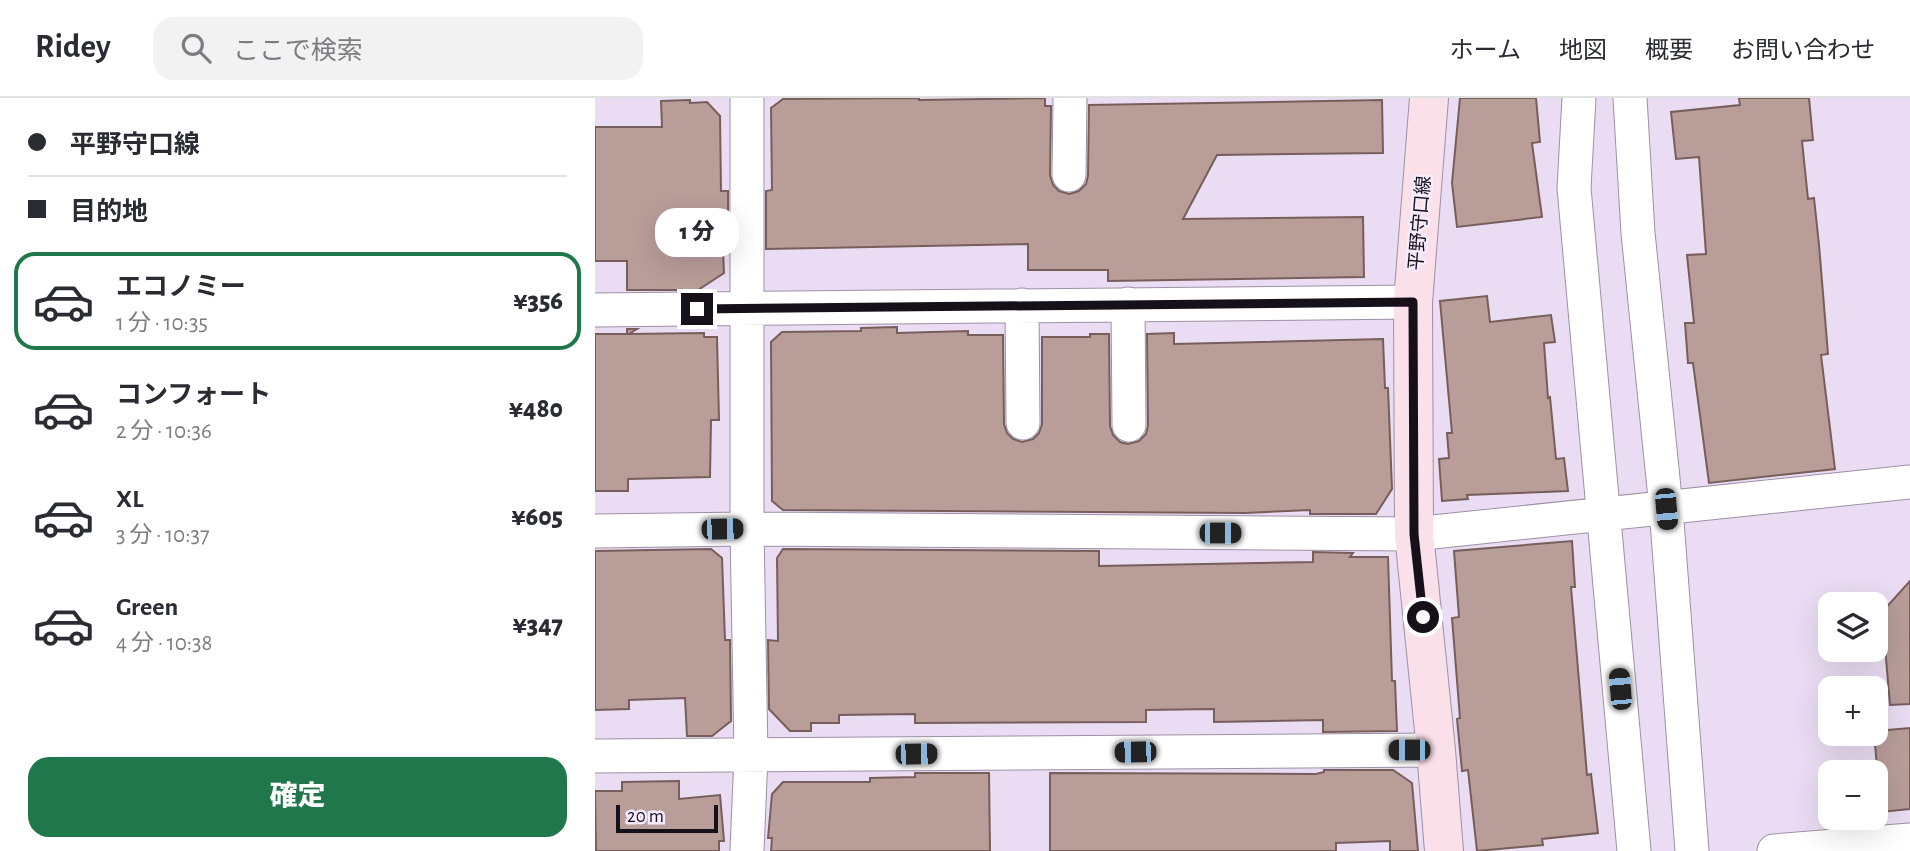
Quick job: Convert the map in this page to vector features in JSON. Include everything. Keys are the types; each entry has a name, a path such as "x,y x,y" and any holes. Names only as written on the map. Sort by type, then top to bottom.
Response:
{"main road":[{"name":"平野守口線","path":"1429,98 1413,302 1414,534 1444,851"}],"street":[{"path":"747,98 747,529 751,755 747,851"},
{"path":"1069,175 1070,98"},
{"path":"1579,98 1574,188 1634,851"},
{"path":"1630,98 1638,233 1666,509 1692,851"},
{"path":"595,310 1413,302"},
{"path":"1022,304 1023,423"},
{"path":"1128,304 1129,425"},
{"path":"595,531 747,529 1414,534 1910,482"},
{"path":"595,755 1436,750"},
{"path":"1774,851 1910,840"}],"building":[{"path":"1045,98 1045,106 1051,106 1050,175 1053,185 1059,191 1069,194 1079,191 1086,184 1088,176 1089,105 1382,100 1383,153 1217,155 1183,219 1363,217 1364,277 1108,281 1108,270 1028,270 1028,244 766,249 766,191 772,190 771,108 783,99"},
{"path":"1460,98 1536,98 1540,142 1532,143 1542,217 1457,227 1452,183"},
{"path":"1739,98 1809,98 1813,140 1802,141 1808,199 1814,198 1819,245 1828,354 1821,355 1835,469 1709,483 1693,363 1688,363 1685,323 1694,323 1687,255 1706,254 1699,157 1676,159 1671,112 1740,105"},
{"path":"690,100 690,103 707,102 720,116 721,191 728,191 728,249 723,250 724,273 698,290 627,290 627,261 595,261 595,127 662,127 661,101"},
{"path":"1487,296 1490,322 1551,315 1555,342 1544,343 1548,398 1550,397 1556,459 1564,458 1568,491 1467,495 1468,499 1442,501 1439,459 1449,458 1447,433 1452,433 1440,301"},
{"path":"897,327 897,333 968,331 968,335 1003,335 1004,424 1013,439 1022,442 1033,439 1042,424 1042,337 1090,337 1090,334 1109,334 1110,426 1113,435 1120,442 1128,444 1139,441 1146,434 1148,426 1147,334 1174,333 1174,344 1383,339 1392,489 1376,514 1310,514 1310,510 1245,513 783,510 772,501 771,342 782,332 861,331 861,328"},
{"path":"627,329 637,329 629,334 704,333 704,337 717,337 719,420 711,420 710,477 628,479 628,491 595,491 595,334 627,334"},
{"path":"1572,541 1575,587 1571,587 1587,775 1591,774 1598,833 1542,839 1543,845 1477,851 1468,770 1462,771 1457,719 1460,718 1452,618 1459,617 1454,551"},
{"path":"711,549 722,558 725,640 730,640 731,721 712,736 687,736 685,698 629,700 629,709 595,710 595,551"},
{"path":"783,549 1099,551 1099,566 1313,562 1313,552 1353,553 1350,557 1388,557 1392,681 1395,681 1397,731 1323,732 1323,720 1214,722 1214,709 1146,710 1146,722 915,723 915,714 839,715 839,723 811,723 811,731 790,731 769,709 768,640 778,641 777,558"},
{"path":"1910,581 1910,704 1890,705 1886,662 1888,605"},
{"path":"1910,728 1910,809 1888,811 1888,760 1876,760 1875,746 1888,746 1888,730"},
{"path":"1324,770 1393,770 1412,783 1418,851 1390,851 1390,841 1336,843 1336,851 1050,851 1050,773 1316,774"},
{"path":"915,773 989,773 990,851 771,851 772,838 768,838 772,794 783,782 870,782 870,778 915,777"},
{"path":"679,781 679,799 720,795 724,841 719,841 719,851 596,851 595,791 622,791 622,782"}],"route":[{"path":"697,309 1413,302 1414,534 1423,617"}]}
